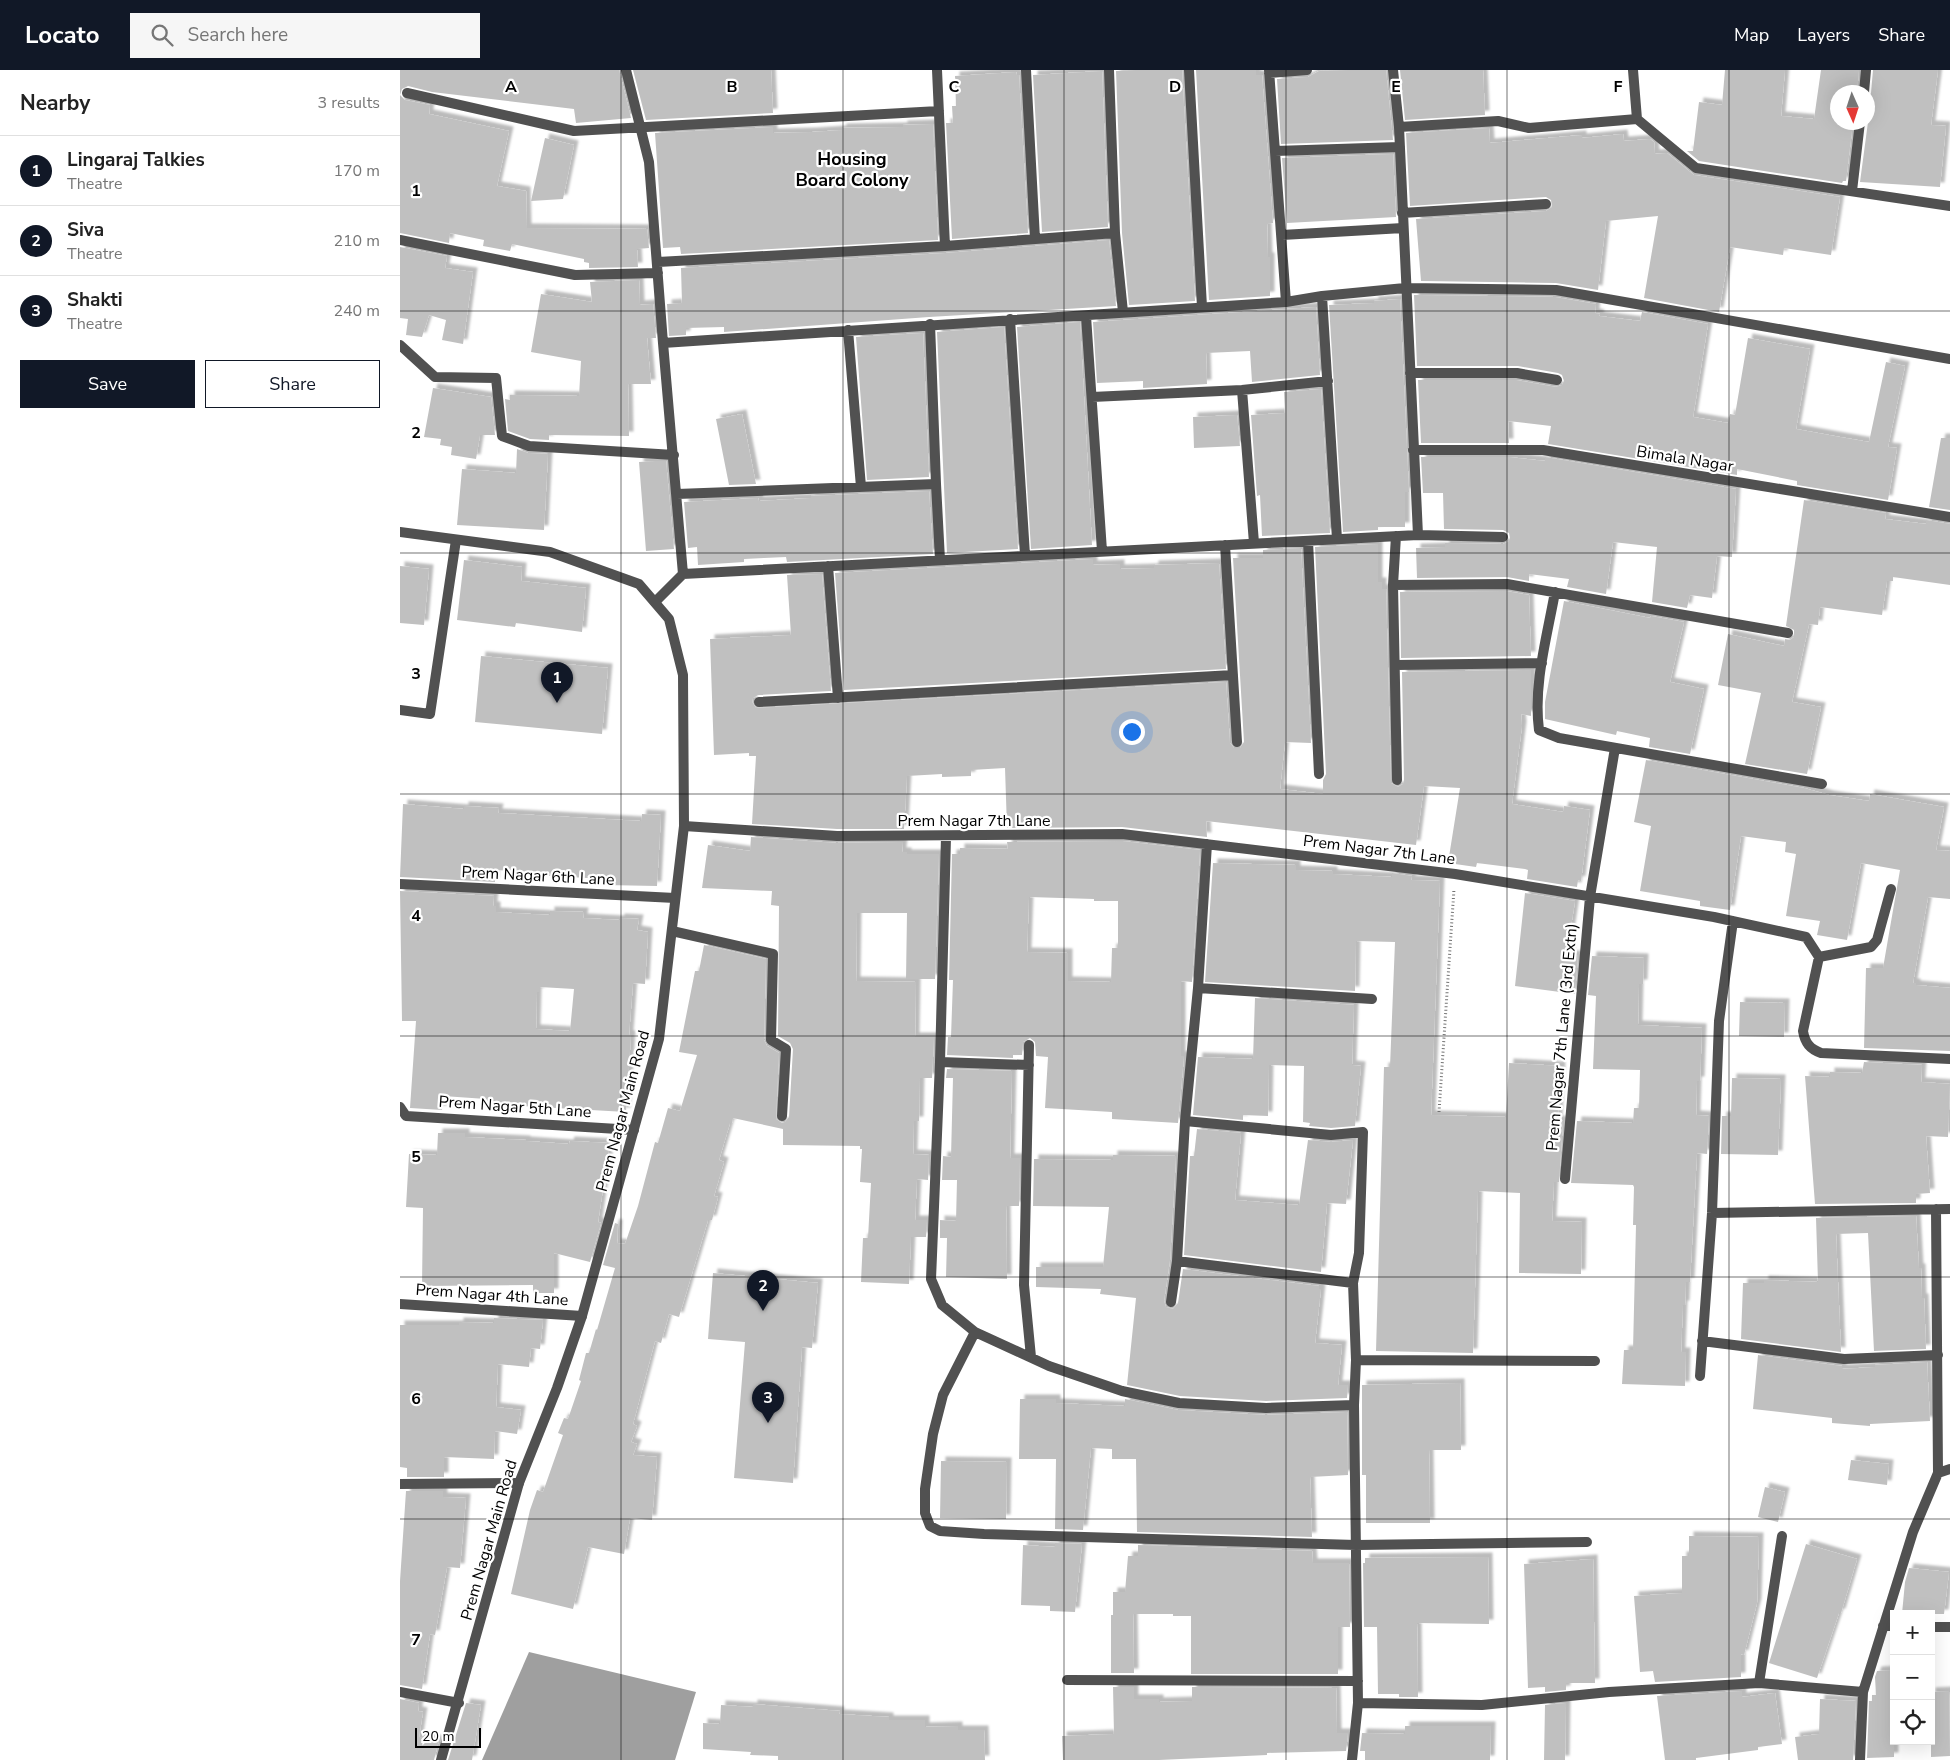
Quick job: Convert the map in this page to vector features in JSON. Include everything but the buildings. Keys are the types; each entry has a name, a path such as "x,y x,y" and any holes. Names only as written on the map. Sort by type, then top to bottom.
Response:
{"street":[{"path":"626,70 650,162 683,574"},
{"path":"937,70 945,246"},
{"path":"1026,70 1035,239"},
{"path":"1109,70 1115,233 1123,312"},
{"path":"1189,70 1202,307"},
{"path":"1286,302 1269,72 1307,70"},
{"path":"1393,70 1399,127 1418,535"},
{"path":"1633,70 1637,119"},
{"path":"1865,85 1866,70"},
{"path":"407,93 574,131 939,111"},
{"path":"1399,127 1498,121 1529,128 1637,119 1696,168 1950,206"},
{"path":"1852,191 1859,130"},
{"path":"1275,151 1400,147"},
{"path":"1402,213 1546,204"},
{"path":"1282,235 1403,228"},
{"path":"400,240 575,275 658,267 1115,233"},
{"path":"663,343 1286,302 1322,296 1405,288 1556,290 1950,359"},
{"path":"1322,296 1337,539"},
{"path":"1086,316 1102,551"},
{"path":"1010,319 1025,555"},
{"path":"930,324 940,560"},
{"path":"848,330 861,487"},
{"path":"400,345 435,377 496,378 502,436 529,446 674,455"},
{"path":"1410,373 1517,373 1557,380"},
{"path":"1092,397 1242,390 1328,381"},
{"path":"1242,390 1254,543"},
{"name":"Bimala Nagar","path":"1414,450 1543,450 1950,517"},
{"path":"677,494 936,484"},
{"name":"Prem Nagar Main Road","path":"400,532 550,552 639,584 669,619 683,675 684,826 659,1039 582,1316 557,1388 519,1483 459,1702 441,1760"},
{"path":"655,602 683,574 1418,535 1503,537"},
{"path":"1396,536 1393,585 1397,780"},
{"path":"400,710 430,714 456,540"},
{"path":"1308,541 1319,774"},
{"path":"1225,545 1237,742"},
{"path":"828,566 838,698"},
{"path":"1393,585 1507,584 1788,633"},
{"path":"1555,592 1542,664 1537,714 1539,730 1559,738 1822,784"},
{"path":"1396,664 1542,664"},
{"path":"759,702 1233,675"},
{"name":"Prem Nagar 7th Lane (3rd Extn)","path":"1565,1179 1590,897 1615,748"},
{"name":"Prem Nagar 7th Lane","path":"684,826 837,836 1122,834 1455,874 1732,921 1806,937 1819,957"},
{"path":"946,836 940,1062 931,1279 942,1305 975,1332 1049,1366 1122,1391 1179,1403 1266,1408 1354,1404"},
{"path":"1171,1302 1177,1261 1185,1121 1198,988 1207,844"},
{"name":"Prem Nagar 6th Lane","path":"400,884 675,898"},
{"path":"1891,889 1876,940 1871,947 1819,957 1803,1031 1804,1038 1811,1049 1821,1053 1950,1060"},
{"path":"1700,1376 1712,1213 1719,1021 1732,921"},
{"path":"672,931 773,954 771,1040 786,1049 782,1116"},
{"path":"1198,988 1372,999"},
{"path":"1030,1045 1024,1285 1031,1357"},
{"path":"940,1062 1029,1065"},
{"name":"Prem Nagar 5th Lane","path":"400,1107 406,1116 634,1130"},
{"path":"1185,1121 1331,1135 1363,1132 1360,1253 1353,1282 1356,1360 1354,1404 1358,1703 1352,1760"},
{"path":"1860,1760 1863,1692 1888,1626 1913,1532 1938,1473 1936,1209"},
{"path":"1712,1213 1950,1209"},
{"path":"1177,1261 1353,1282"},
{"name":"Prem Nagar 4th Lane","path":"400,1304 582,1316"},
{"path":"975,1332 943,1395 933,1434 925,1489 925,1513 930,1526 940,1531 984,1534 1356,1545 1586,1542"},
{"path":"1702,1341 1844,1359 1938,1355"},
{"path":"1356,1360 1595,1361"},
{"path":"1938,1473 1950,1470"},
{"path":"400,1484 519,1483"},
{"path":"1758,1683 1782,1536"},
{"path":"1935,1627 1950,1627"},
{"path":"1067,1680 1358,1681"},
{"path":"1358,1703 1482,1705 1609,1692 1758,1683 1863,1692"},
{"path":"400,1692 459,1702"}],"path":[{"path":"1439,1112 1455,874"}],"shaded area":[{"path":"529,1652 696,1692 675,1760 482,1760"}],"place":[{"name":"Lingaraj Talkies","path":"557,703"},
{"name":"Siva","path":"763,1311"},
{"name":"Shakti","path":"768,1423"}],"district":[{"name":"Housing Board Colony","path":"852,169"}]}
